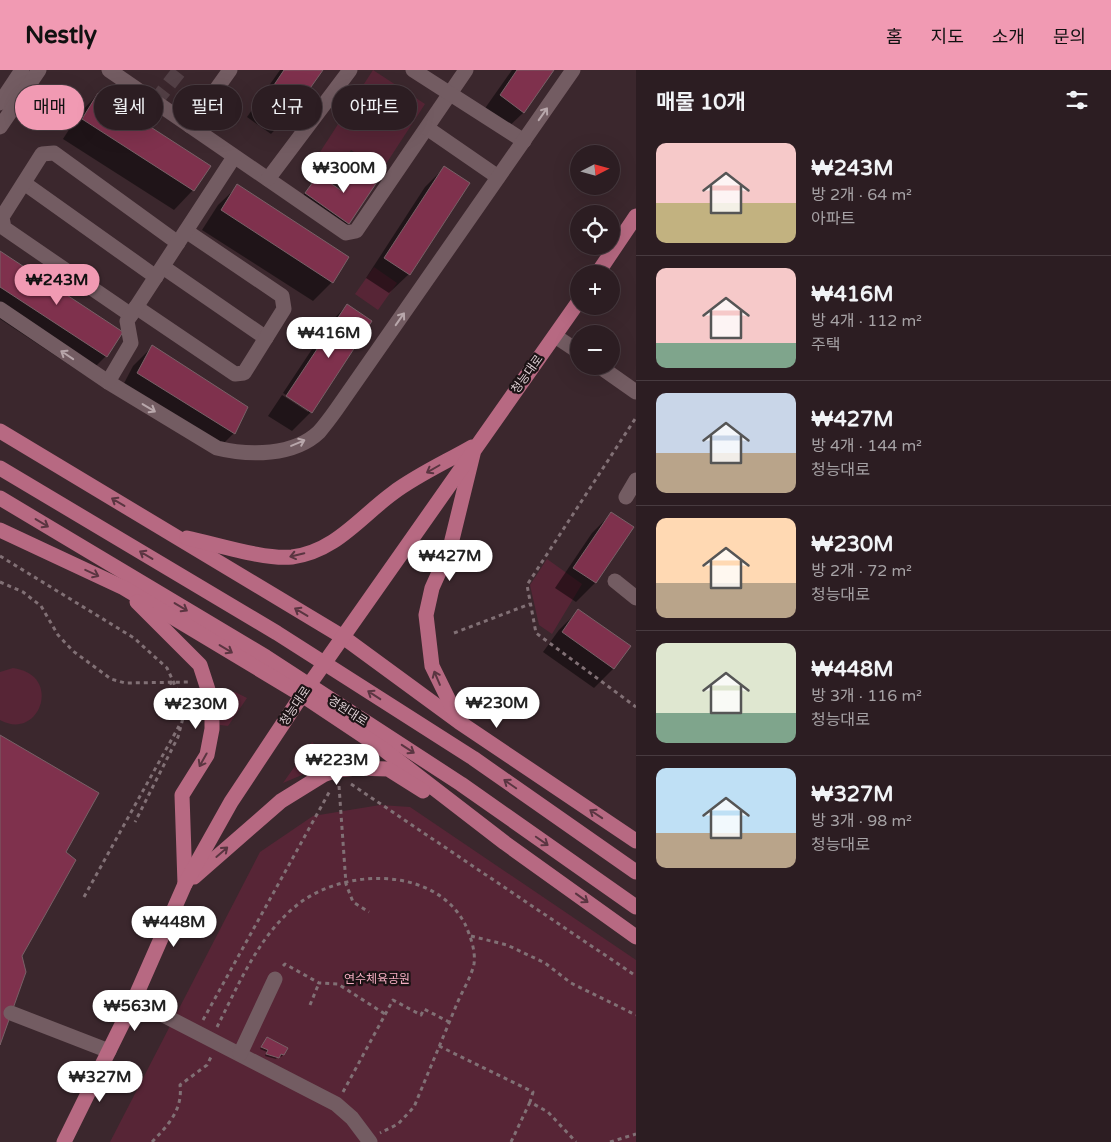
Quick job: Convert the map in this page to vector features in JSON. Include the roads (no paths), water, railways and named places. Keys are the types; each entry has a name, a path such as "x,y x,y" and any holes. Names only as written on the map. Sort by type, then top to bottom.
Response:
{"main road":[{"path":"603,265 636,216"},
{"name":"청능대로","path":"64,1142 134,1000 185,884 231,802 302,695 475,445 570,314"},
{"path":"0,431 343,637 459,722 636,841"},
{"path":"175,536 265,556 292,557 315,551 335,541 354,527 393,493 475,445"},
{"path":"459,722 432,666 426,615 432,588 450,548 475,445"},
{"path":"0,468 293,644 473,758 636,872"},
{"name":"경원대로","path":"0,498 266,657 461,784 636,907"},
{"path":"0,530 124,588 302,695 383,749 505,843 636,937"},
{"path":"124,588 200,666 212,702 212,729 207,755 182,795 185,884"},
{"path":"185,884 281,801 302,786 338,770 388,769 505,843"}],"street":[{"path":"0,103 22,70"},
{"path":"0,127 39,70"},
{"path":"109,70 128,75 173,112"},
{"path":"219,85 230,70"},
{"path":"268,179 350,70"},
{"path":"413,70 524,141"},
{"path":"196,130 346,233 356,231 466,70"},
{"path":"0,309 108,382 217,448 236,453 260,453 301,443 318,433 336,410 573,70"},
{"path":"427,128 498,177"},
{"path":"54,153 182,237 282,296 284,309 244,373 235,374 4,228 2,217 42,154 54,153"},
{"path":"108,382 131,343 127,321 234,156"},
{"path":"24,183 160,272 266,338"},
{"path":"555,336 570,346"},
{"path":"612,375 636,392"},
{"path":"626,497 636,480"},
{"path":"615,581 636,598"},
{"path":"240,1054 278,974"},
{"path":"134,1000 336,1104 352,1118 369,1141"},
{"path":"11,1014 109,1051"}],"tunnel":[{"path":"163,92 180,70"}],"park label":[{"name":"연수체육공원","path":"377,979"}]}
